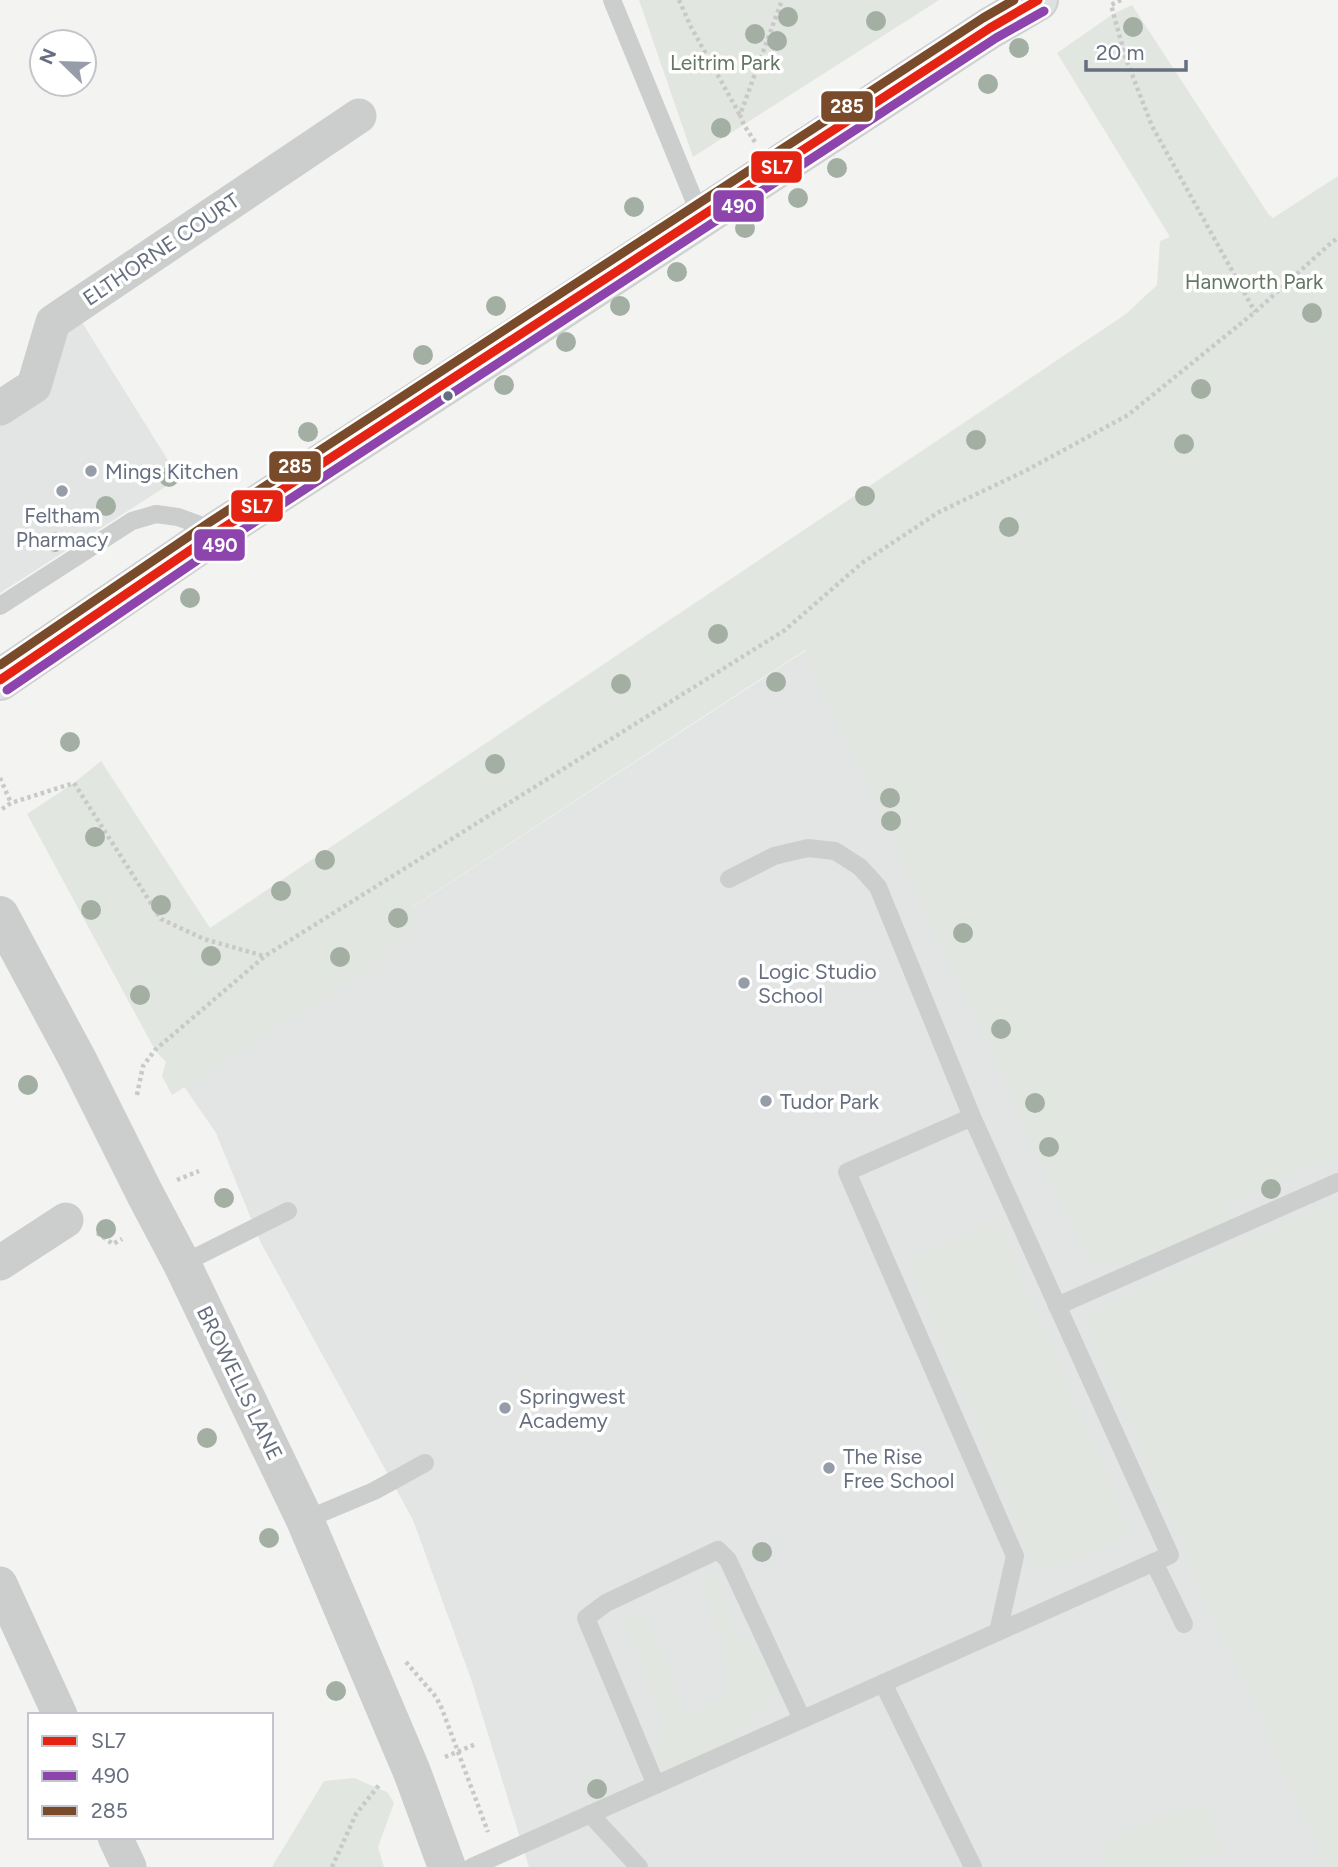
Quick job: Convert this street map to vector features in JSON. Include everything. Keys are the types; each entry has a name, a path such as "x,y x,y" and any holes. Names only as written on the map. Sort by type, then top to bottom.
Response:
{"main road":[{"path":"0,680 217,531 990,28 1038,0"}],"street":[{"name":"ELTHORNE COURT","path":"0,408 34,386 52,323 359,116"},
{"name":"BROWELLS LANE","path":"0,915 183,1264 305,1520 412,1772 447,1867"},
{"path":"0,1264 81,1226"},
{"path":"0,1584 59,1713"},
{"path":"117,1839 129,1867"}],"lane":[{"path":"612,0 701,216"},
{"path":"0,606 132,520 156,514 178,517 217,531"},
{"path":"472,1867 1170,1555 972,1117 878,887 860,867 835,850 808,848 774,856 729,879"},
{"path":"972,1117 847,1171 1016,1556 998,1632"},
{"path":"1057,1306 1338,1182"},
{"path":"183,1264 288,1211"},
{"path":"305,1520 374,1491 425,1463"},
{"path":"656,1785 586,1619 606,1603 718,1549 728,1560 802,1719"},
{"path":"1154,1562 1184,1624"},
{"path":"883,1683 973,1867"},
{"path":"590,1814 639,1867"}],"path":[{"path":"679,0 744,125"},
{"path":"740,115 782,0"},
{"path":"1121,0 1111,5 1113,14 1126,59 1152,126 1255,312"},
{"path":"143,1066 155,1050 265,956 785,631 863,564 939,512 1027,470 1128,415 1255,312 1338,238"},
{"path":"0,778 11,803"},
{"path":"2,809 11,803 74,783 161,919 204,939 265,956"},
{"path":"169,1185 199,1171"},
{"path":"81,1226 113,1244 122,1239"},
{"path":"476,1744 458,1752 497,1856"},
{"path":"332,1867 356,1814 379,1785"}],"shaded area":[{"name":"Tudor Park","path":"1338,303 1338,1867 529,1867 471,1679 413,1520 261,1243 216,1133 172,1069 315,971"},
{"path":"73,308 179,478 0,593 0,408"}],"green space":[{"name":"Leitrim Park","path":"639,0 939,0 693,157"},
{"name":"Hanworth Park","path":"1132,5 1269,215 1273,218 1338,176 1338,1155 1225,1204 1228,1220 1160,1252 1116,1265 1105,1258 1090,1264 1064,1208 1043,1178 1048,1174 805,650 411,908 419,918 374,965 172,1095 162,1076 166,1062 155,1050 27,814 74,783 101,761 210,928 1126,314 1157,285 1160,241 1170,237 1057,53 1113,14"},
{"path":"1338,1198 1338,1867 1329,1867 1208,1606 1082,1315"},
{"path":"997,1222 1131,1534 1039,1574 908,1261"},
{"path":"696,1574 719,1578 732,1629 766,1660 775,1695 732,1739 665,1771 654,1745 667,1726 621,1619 641,1614 671,1668 683,1713 699,1713 732,1688 721,1647 725,1635 717,1627"},
{"path":"354,1778 387,1792 394,1803 378,1847 384,1867 272,1867 324,1781"},
{"path":"1203,1800 1224,1846 1177,1867 1109,1867 1099,1845"}],"transit line":[{"name":"285","path":"0,665 210,522 1014,0"},
{"name":"SL7","path":"0,680 217,532 990,28 1038,0"},
{"name":"490","path":"7,690 224,542 996,38 1044,11"}],"place":[{"name":"Mings Kitchen","path":"91,471"},
{"name":"Feltham Pharmacy","path":"62,491"},
{"name":"Logic Studio School","path":"744,983"},
{"name":"Tudor Park","path":"766,1101"},
{"name":"Springwest Academy","path":"505,1408"},
{"name":"The Rise Free School","path":"829,1468"}]}
